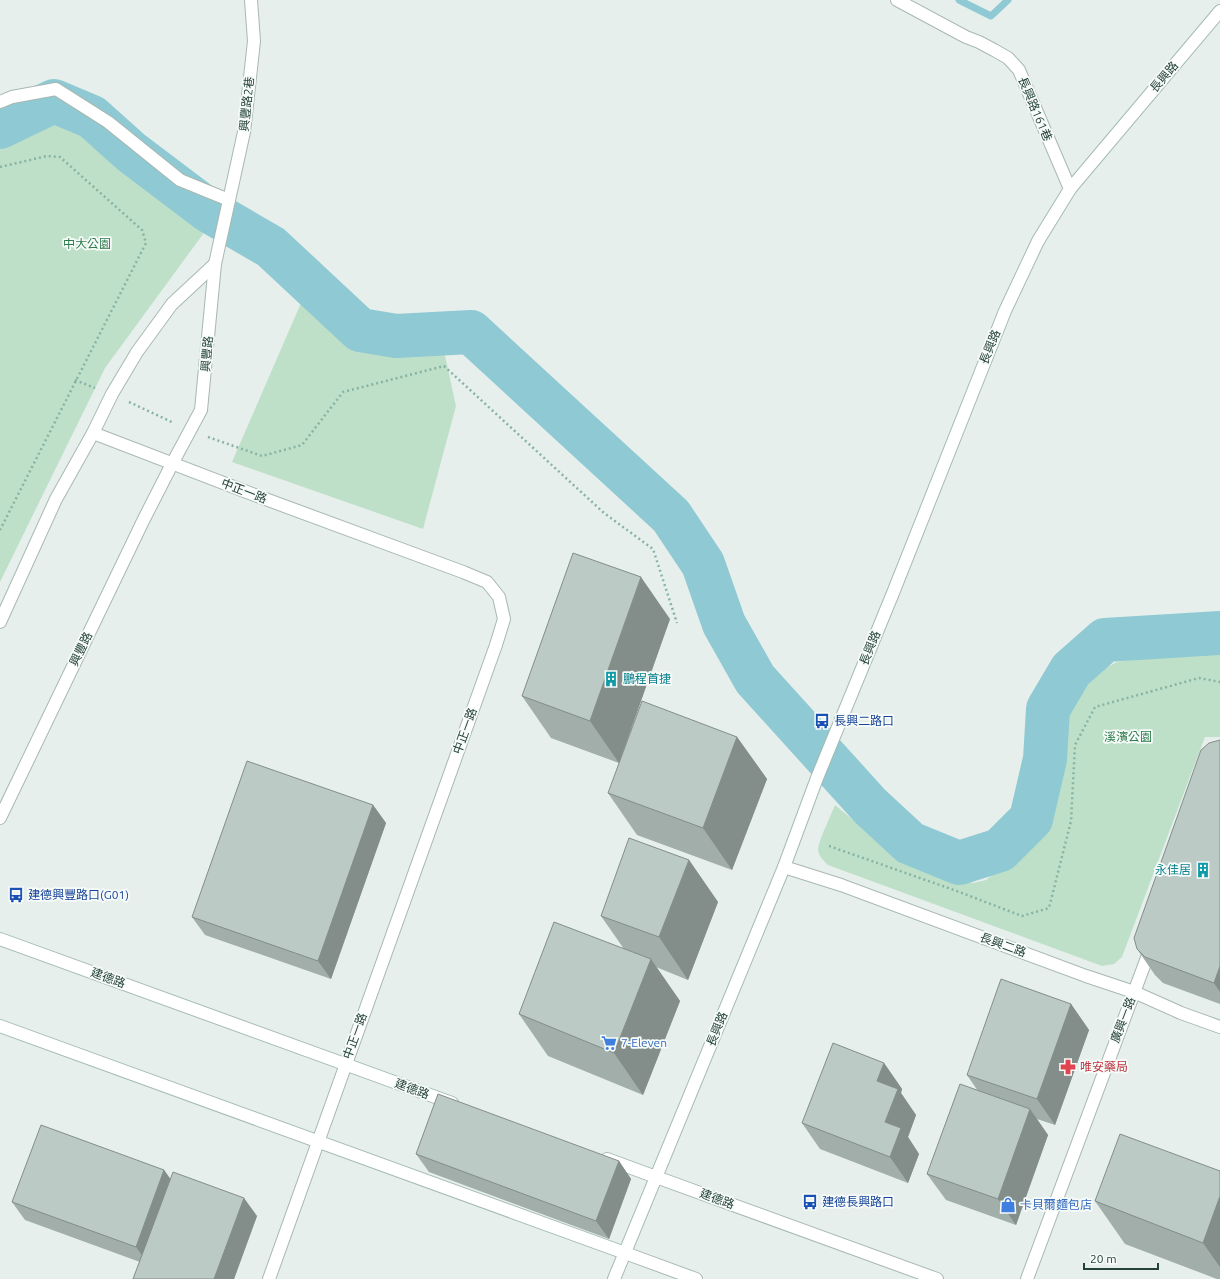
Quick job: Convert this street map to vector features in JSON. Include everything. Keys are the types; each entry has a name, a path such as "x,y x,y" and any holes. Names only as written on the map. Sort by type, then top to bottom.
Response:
{"street":[{"name":"興豐路2巷","path":"221,238 244,132 254,41 251,0"},
{"name":"長興路161巷","path":"897,0 1008,58 1018,70 1070,189"},
{"name":"長興路","path":"614,1279 784,867 817,778 893,593 1005,311 1038,241 1070,189 1220,11"},
{"path":"0,102 12,97 56,89 108,122 180,180 228,203"},
{"name":"興豐路","path":"0,818 172,464 201,410 215,264 221,238"},
{"path":"0,622 56,499 93,433 112,394 137,352 172,304 215,264"},
{"name":"中正一路","path":"93,433 487,582 499,596 504,619 269,1279"},
{"name":"長興二路","path":"784,867 841,885 1086,976 1134,992 1181,1013 1220,1027"},
{"name":"廣興一路","path":"1027,1279 1156,933"},
{"name":"建德路","path":"0,939 461,1106"},
{"path":"0,1026 696,1279"},
{"name":"建德路","path":"598,1156 937,1279"}],"path":[{"path":"0,167 47,156 60,157 142,230 146,243 0,530"},
{"path":"75,380 112,394 190,430 262,456 302,445 343,392 444,366 604,513 653,549 677,623"},
{"path":"829,846 954,890 1022,916 1049,908 1071,822 1075,745 1095,707 1199,678 1220,682"}],"green space":[{"name":"中大公園","path":"61,112 111,150 206,230 105,368 0,582 0,144"},
{"path":"301,303 348,344 444,351 456,406 423,529 232,462"},
{"name":"溪濱公園","path":"1220,651 1220,737 1205,737 1122,957 1114,964 1102,966 828,865 820,856 818,852 819,845 835,805 891,851 906,860 931,871 973,883 986,880 1025,847 1047,817 1053,798 1057,775 1057,756 1054,731 1065,701 1077,682 1117,662 1188,652"}],"building":[{"path":"573,553 641,577 590,721 522,696"},
{"path":"642,701 737,737 703,828 608,793"},
{"path":"1220,740 1220,966 1214,983 1145,957 1137,949 1134,938 1201,750 1209,743"},
{"path":"247,761 373,805 318,961 192,917"},
{"path":"629,838 689,860 659,937 601,916"},
{"path":"554,922 651,959 614,1053 519,1014"},
{"path":"1001,979 1071,1004 1037,1099 967,1075"},
{"path":"833,1043 884,1063 877,1081 898,1089 885,1122 901,1128 890,1157 802,1123"},
{"path":"960,1084 1030,1109 998,1199 927,1174"},
{"path":"438,1094 619,1161 596,1221 416,1154"},
{"path":"41,1125 164,1170 136,1247 12,1202"},
{"path":"1120,1134 1220,1171 1220,1196 1203,1243 1095,1201"},
{"path":"173,1172 244,1198 214,1279 133,1279"}],"waterway":[{"path":"959,0 991,16 1008,0"},
{"path":"0,127 54,101 92,117 131,152 209,211 271,247 360,330 396,336 471,332 671,516 703,564 724,624 755,679 870,806 910,843 959,863 1000,850 1031,819 1045,759 1048,709 1071,670 1105,640 1220,633"}],"place":[{"name":"鵬程首捷","path":"611,679"},
{"name":"長興二路口","path":"822,721"},
{"name":"永佳居","path":"1203,870"},
{"name":"建德興豐路口(G01)","path":"16,895"},
{"name":"7-Eleven","path":"609,1043"},
{"name":"唯安藥局","path":"1068,1067"},
{"name":"建德長興路口","path":"810,1202"},
{"name":"卡貝爾麵包店","path":"1008,1205"}]}
